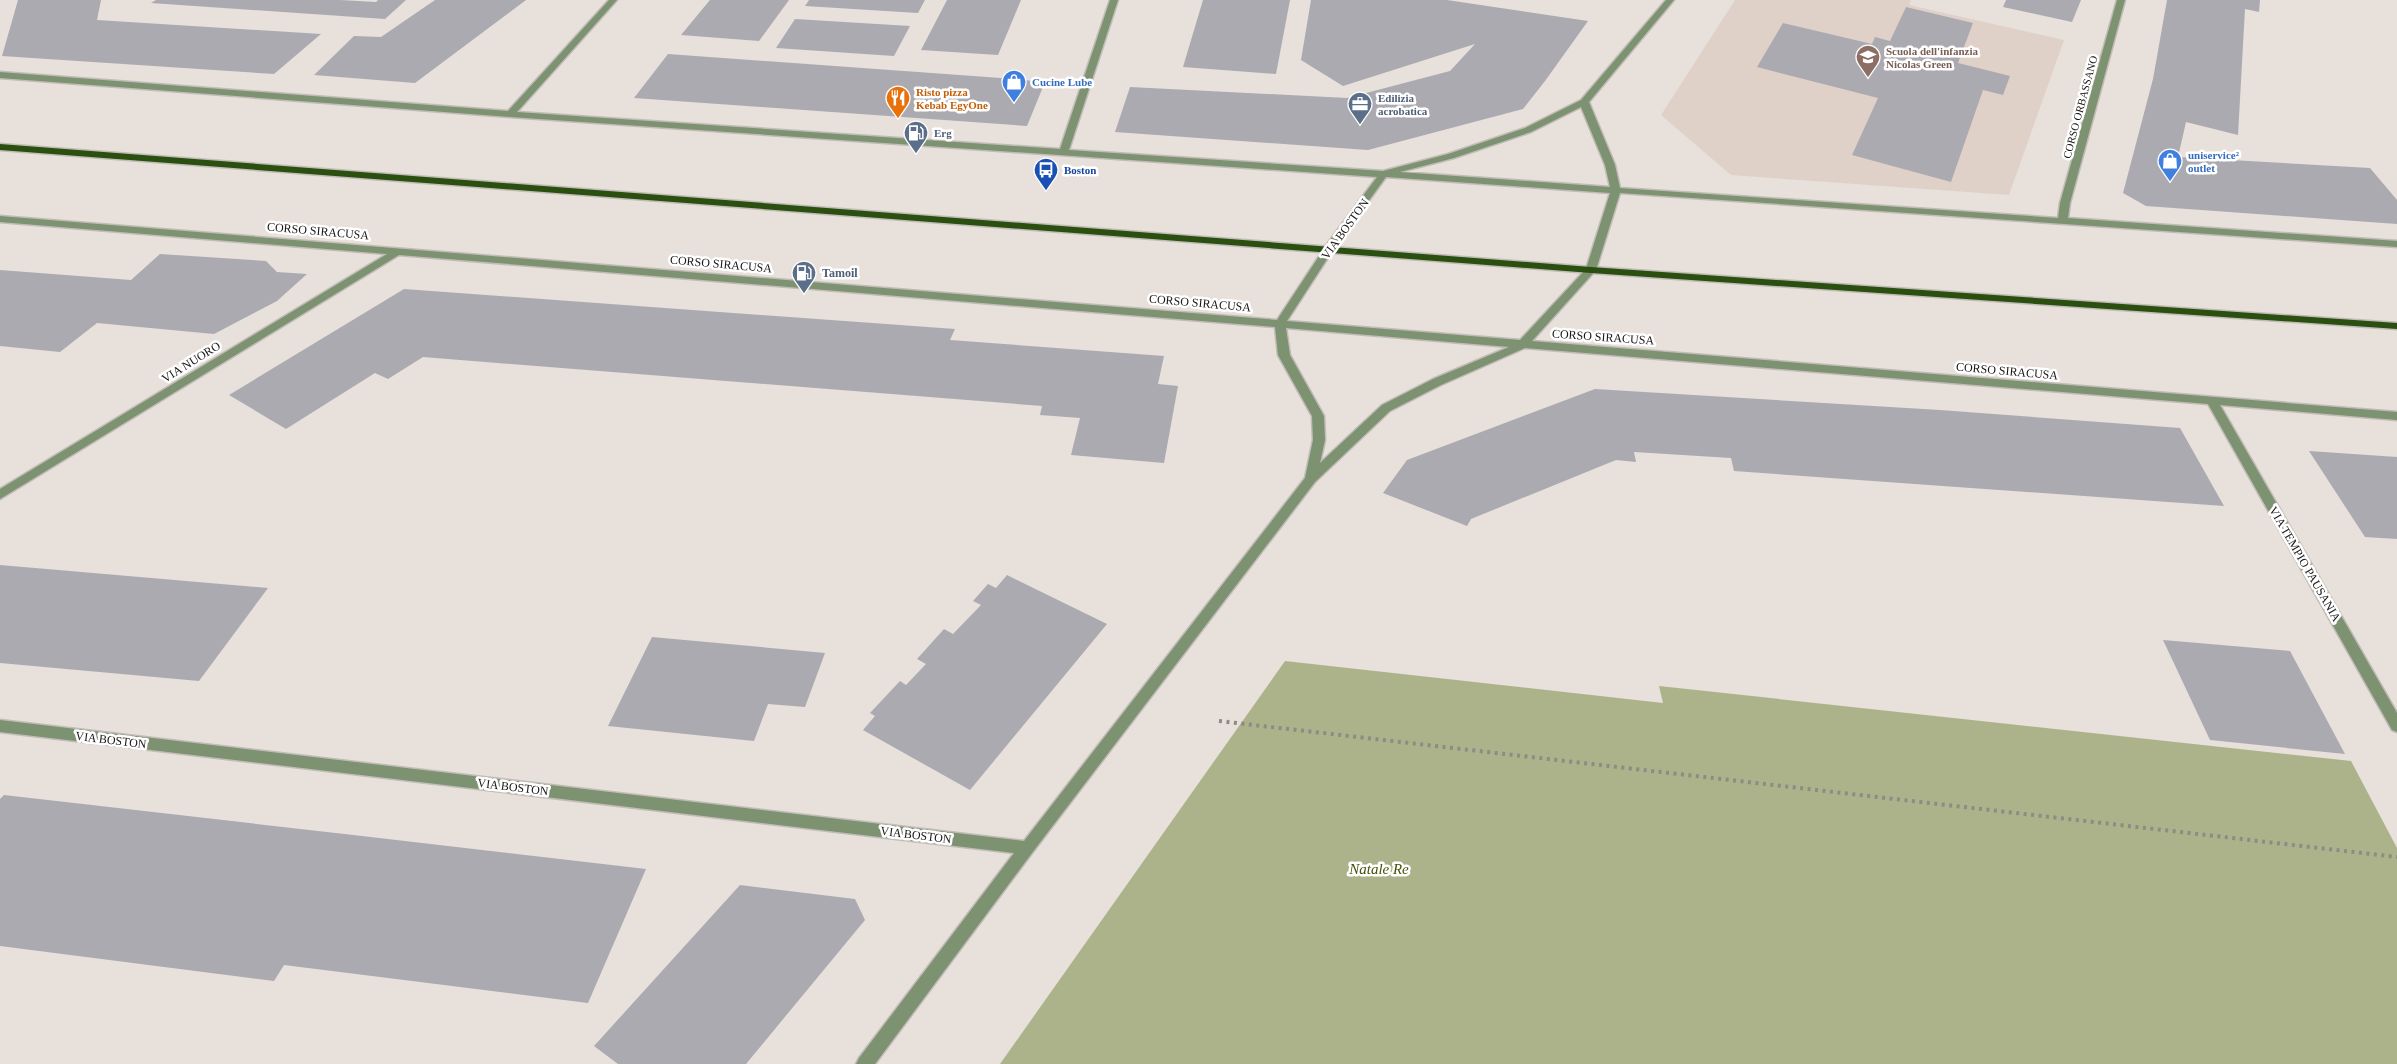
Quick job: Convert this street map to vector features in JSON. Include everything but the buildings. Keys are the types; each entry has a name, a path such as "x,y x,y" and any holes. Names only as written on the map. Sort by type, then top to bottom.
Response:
{"main road":[{"path":"0,147 1591,270 2397,326"}],"street":[{"path":"510,114 613,0"},
{"path":"1064,153 1114,0"},
{"path":"1384,174 1451,156 1528,130 1584,102 1670,0"},
{"name":"CORSO ORBASSANO","path":"2063,221 2065,203 2121,0"},
{"path":"0,75 510,114 2397,244"},
{"path":"865,1064 1027,848 1311,479 1386,408 1437,382 1522,345 1591,270 1616,190 1610,165 1584,102"},
{"name":"VIA BOSTON","path":"1280,324 1329,249 1384,174"},
{"name":"CORSO SIRACUSA","path":"0,219 2397,416"},
{"name":"VIA NUORO","path":"0,496 397,252"},
{"path":"1280,324 1284,355 1318,416 1319,440 1311,479"},
{"name":"VIA TEMPIO PAUSANIA","path":"2212,402 2397,726"},
{"name":"VIA BOSTON","path":"0,726 1027,848"}],"path":[{"path":"1219,721 2397,857"}],"shaded area":[{"name":"Scuola dell'infanzia Nicolas Green","path":"1735,0 1911,0 1909,5 2064,40 2009,195 1731,175 1661,115"}],"green space":[{"name":"Natale Re","path":"1285,661 1663,703 1659,686 2351,761 2397,848 2397,1064 1000,1064"}],"place":[{"name":"Scuola dell'infanzia Nicolas Green","path":"1868,78"},
{"name":"Cucine Lube","path":"1014,103"},
{"name":"Risto pizza Kebab EgyOne","path":"898,119"},
{"name":"Edilizia acrobatica","path":"1360,125"},
{"name":"Erg","path":"916,154"},
{"name":"uniservice² outlet","path":"2170,182"},
{"name":"Boston","path":"1046,191"},
{"name":"Tamoil","path":"804,294"}]}
